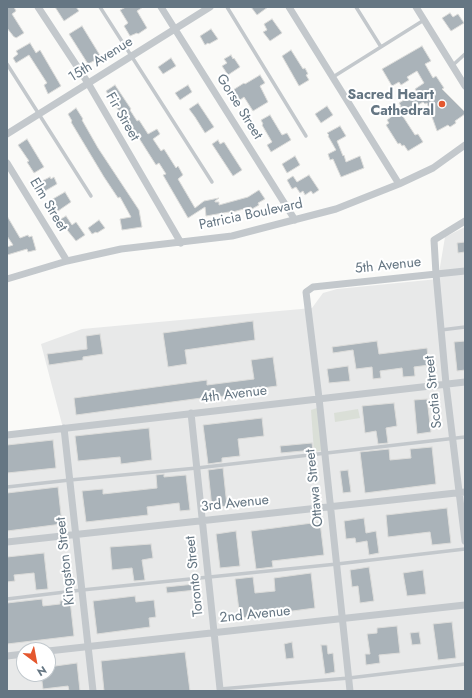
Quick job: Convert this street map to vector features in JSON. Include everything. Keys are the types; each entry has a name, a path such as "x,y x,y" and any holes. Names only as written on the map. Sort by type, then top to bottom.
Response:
{"street":[{"name":"Fir Street","path":"38,7 88,83 181,243"},
{"name":"Gorse Street","path":"161,7 295,220"},
{"name":"15th Avenue","path":"7,134 210,7"},
{"path":"289,7 399,184"},
{"path":"416,7 465,86"},
{"name":"Patricia Boulevard","path":"7,279 67,261 121,249 232,236 336,209 399,184 433,168 465,145"},
{"name":"Elm Street","path":"7,163 67,261"},
{"name":"Scotia Street","path":"465,221 434,240 446,384 452,438 462,492 465,541"},
{"name":"5th Avenue","path":"313,287 465,271"},
{"name":"Ottawa Street","path":"313,287 306,292 319,398 350,691"},
{"name":"4th Avenue","path":"7,435 465,382"},
{"name":"Toronto Street","path":"191,413 220,689"},
{"name":"Kingston Street","path":"64,428 92,691"},
{"name":"3rd Avenue","path":"7,542 462,492"},
{"name":"2nd Avenue","path":"56,650 465,605"}],"lane":[{"path":"100,7 212,182"},
{"path":"227,7 306,136"},
{"path":"356,7 381,46"},
{"path":"333,78 424,20"},
{"path":"452,66 465,54"},
{"path":"7,64 91,196"},
{"path":"441,330 465,327"},
{"path":"7,487 197,468 465,437"},
{"path":"7,600 82,590 337,564 465,549"},
{"path":"220,689 349,678 465,664"}],"shaded area":[{"path":"465,227 465,691 7,691 7,435 63,428 41,344 82,329 312,308 323,293 337,289 438,279 445,237"},
{"path":"317,408 323,450 314,452 311,410"},
{"path":"358,409 360,418 335,422 334,413"}],"building":[{"path":"7,7 14,7 16,11 12,14 24,33 16,38 7,28"},
{"path":"55,7 76,7 79,11 64,21"},
{"path":"126,7 143,7 137,11 147,28 138,34 137,33 130,36 124,26 128,23 120,10"},
{"path":"251,7 268,7 257,15"},
{"path":"450,13 453,17 458,14 464,23 451,31 442,18"},
{"path":"272,19 282,33 270,41 263,32 267,30 264,24"},
{"path":"82,26 101,57 88,64 69,34"},
{"path":"211,29 218,39 205,45 200,36"},
{"path":"30,43 36,53 40,50 61,86 48,94 44,85 47,83 29,55 16,63 13,58 18,54 16,51"},
{"path":"422,46 431,61 425,64 433,78 436,76 444,88 442,89 465,112 465,114 455,121 456,123 450,127 448,125 437,131 427,103 425,104 423,102 402,115 415,135 418,134 423,142 408,151 404,145 402,146 400,143 398,144 386,125 389,123 387,120 399,110 398,108 401,106 399,103 417,92 415,89 424,83 417,71 407,77 409,80 401,85 399,82 392,86 382,69"},
{"path":"291,50 308,74 306,75 309,80 299,86 282,56"},
{"path":"231,55 240,67 228,75 222,66 227,63 224,59"},
{"path":"171,58 176,66 163,74 158,67"},
{"path":"260,75 265,83 260,86 268,102 253,111 244,97 240,100 233,90"},
{"path":"115,85 137,121 139,120 148,134 157,129 160,134 153,139 161,151 164,149 176,168 178,166 183,175 178,179 195,208 204,201 219,198 215,202 219,202 219,205 248,197 259,190 265,199 252,209 251,207 229,213 206,216 205,207 188,218 163,175 166,174 159,163 156,165 106,91"},
{"path":"188,85 192,92 180,100 175,93"},
{"path":"198,103 214,127 205,133 189,109"},
{"path":"327,106 333,115 321,123 315,114"},
{"path":"76,108 98,148 139,210 142,227 122,230 120,219 131,217 120,197 118,198 104,177 71,122 72,121 68,114"},
{"path":"270,115 282,135 287,133 291,140 271,152 267,145 272,142 262,125 261,120"},
{"path":"340,126 346,136 337,141 346,162 360,156 364,168 341,177 333,159 330,160 328,154 336,150 327,133"},
{"path":"27,139 44,167 34,173 27,162 29,161 18,145"},
{"path":"218,140 220,144 224,142 242,170 233,176 212,144"},
{"path":"295,156 300,165 287,173 282,164"},
{"path":"309,175 319,190 313,194 311,191 305,195 303,191 300,193 296,187 292,189 287,180 293,176 297,182"},
{"path":"50,177 51,179 54,177 57,184 45,191 40,182"},
{"path":"65,192 71,202 58,211 51,200"},
{"path":"7,216 20,238 28,235 29,237 32,236 36,250 28,252 27,249 7,255 7,247 13,245 7,236"},
{"path":"66,216 72,225 76,222 85,235 76,241 59,220"},
{"path":"99,220 105,228 92,234 88,228"},
{"path":"465,242 465,252 458,253 457,243"},
{"path":"253,321 255,340 185,350 187,364 168,367 163,333"},
{"path":"100,334 103,354 83,357 83,360 49,365 47,354 87,349 86,336"},
{"path":"377,341 379,354 427,348 429,365 414,367 415,376 403,377 402,368 380,371 381,378 373,379 372,367 356,369 353,350 333,353 332,347"},
{"path":"465,341 465,370 457,371 454,342"},
{"path":"273,357 277,386 255,389 256,392 76,415 74,398 207,380 207,385 254,379 251,360"},
{"path":"348,366 350,381 329,383 327,369"},
{"path":"427,399 431,432 417,434 414,400"},
{"path":"394,403 397,426 386,428 388,443 378,444 376,431 365,433 362,406"},
{"path":"262,418 264,436 238,439 240,456 222,458 222,462 208,464 203,425"},
{"path":"149,428 152,460 121,464 120,457 78,461 75,436"},
{"path":"53,440 56,468 7,473 7,445"},
{"path":"312,443 313,450 281,453 280,446"},
{"path":"432,447 436,484 365,493 360,452 389,449 390,460 411,458 410,449"},
{"path":"223,468 227,506 212,508 208,470"},
{"path":"348,470 351,492 343,493 340,471"},
{"path":"164,474 164,477 186,475 190,510 180,511 179,503 147,507 148,515 86,522 82,491 103,489 103,494 157,488 156,475"},
{"path":"58,487 62,524 7,531 7,493"},
{"path":"447,508 451,543 432,545 430,532 388,537 386,515"},
{"path":"364,518 366,533 376,531 379,553 369,555 367,541 356,543 355,538 346,539 344,521"},
{"path":"320,522 324,555 272,561 273,567 256,569 251,531"},
{"path":"236,531 240,566 220,568 216,534"},
{"path":"151,544 153,558 142,560 145,580 134,581 132,568 112,570 110,547"},
{"path":"44,553 48,589 36,590 34,573 14,575 15,581 7,582 7,557"},
{"path":"369,567 374,601 360,603 358,586 352,587 350,570"},
{"path":"423,570 426,594 407,596 403,573"},
{"path":"311,573 315,608 240,618 235,579 253,577 255,593 275,591 274,578"},
{"path":"195,584 196,590 167,593 166,587"},
{"path":"135,596 136,602 154,600 156,617 149,618 150,627 97,634 93,601"},
{"path":"42,599 43,606 60,604 60,601 70,600 74,636 7,644 7,603"},
{"path":"452,622 456,658 438,660 433,624"},
{"path":"397,626 400,653 379,655 380,663 366,665 365,654 370,654 367,634 377,633 377,628"},
{"path":"419,632 421,644 412,645 410,633"},
{"path":"292,642 294,658 286,659 284,644"},
{"path":"321,645 327,645 328,654 333,653 335,672 325,674"},
{"path":"185,652 190,691 104,691 101,661"},
{"path":"77,663 80,691 69,691 68,686 43,689 42,682 56,682 56,666"}],"place":[{"name":"Sacred Heart Cathedral","path":"442,104"}]}
